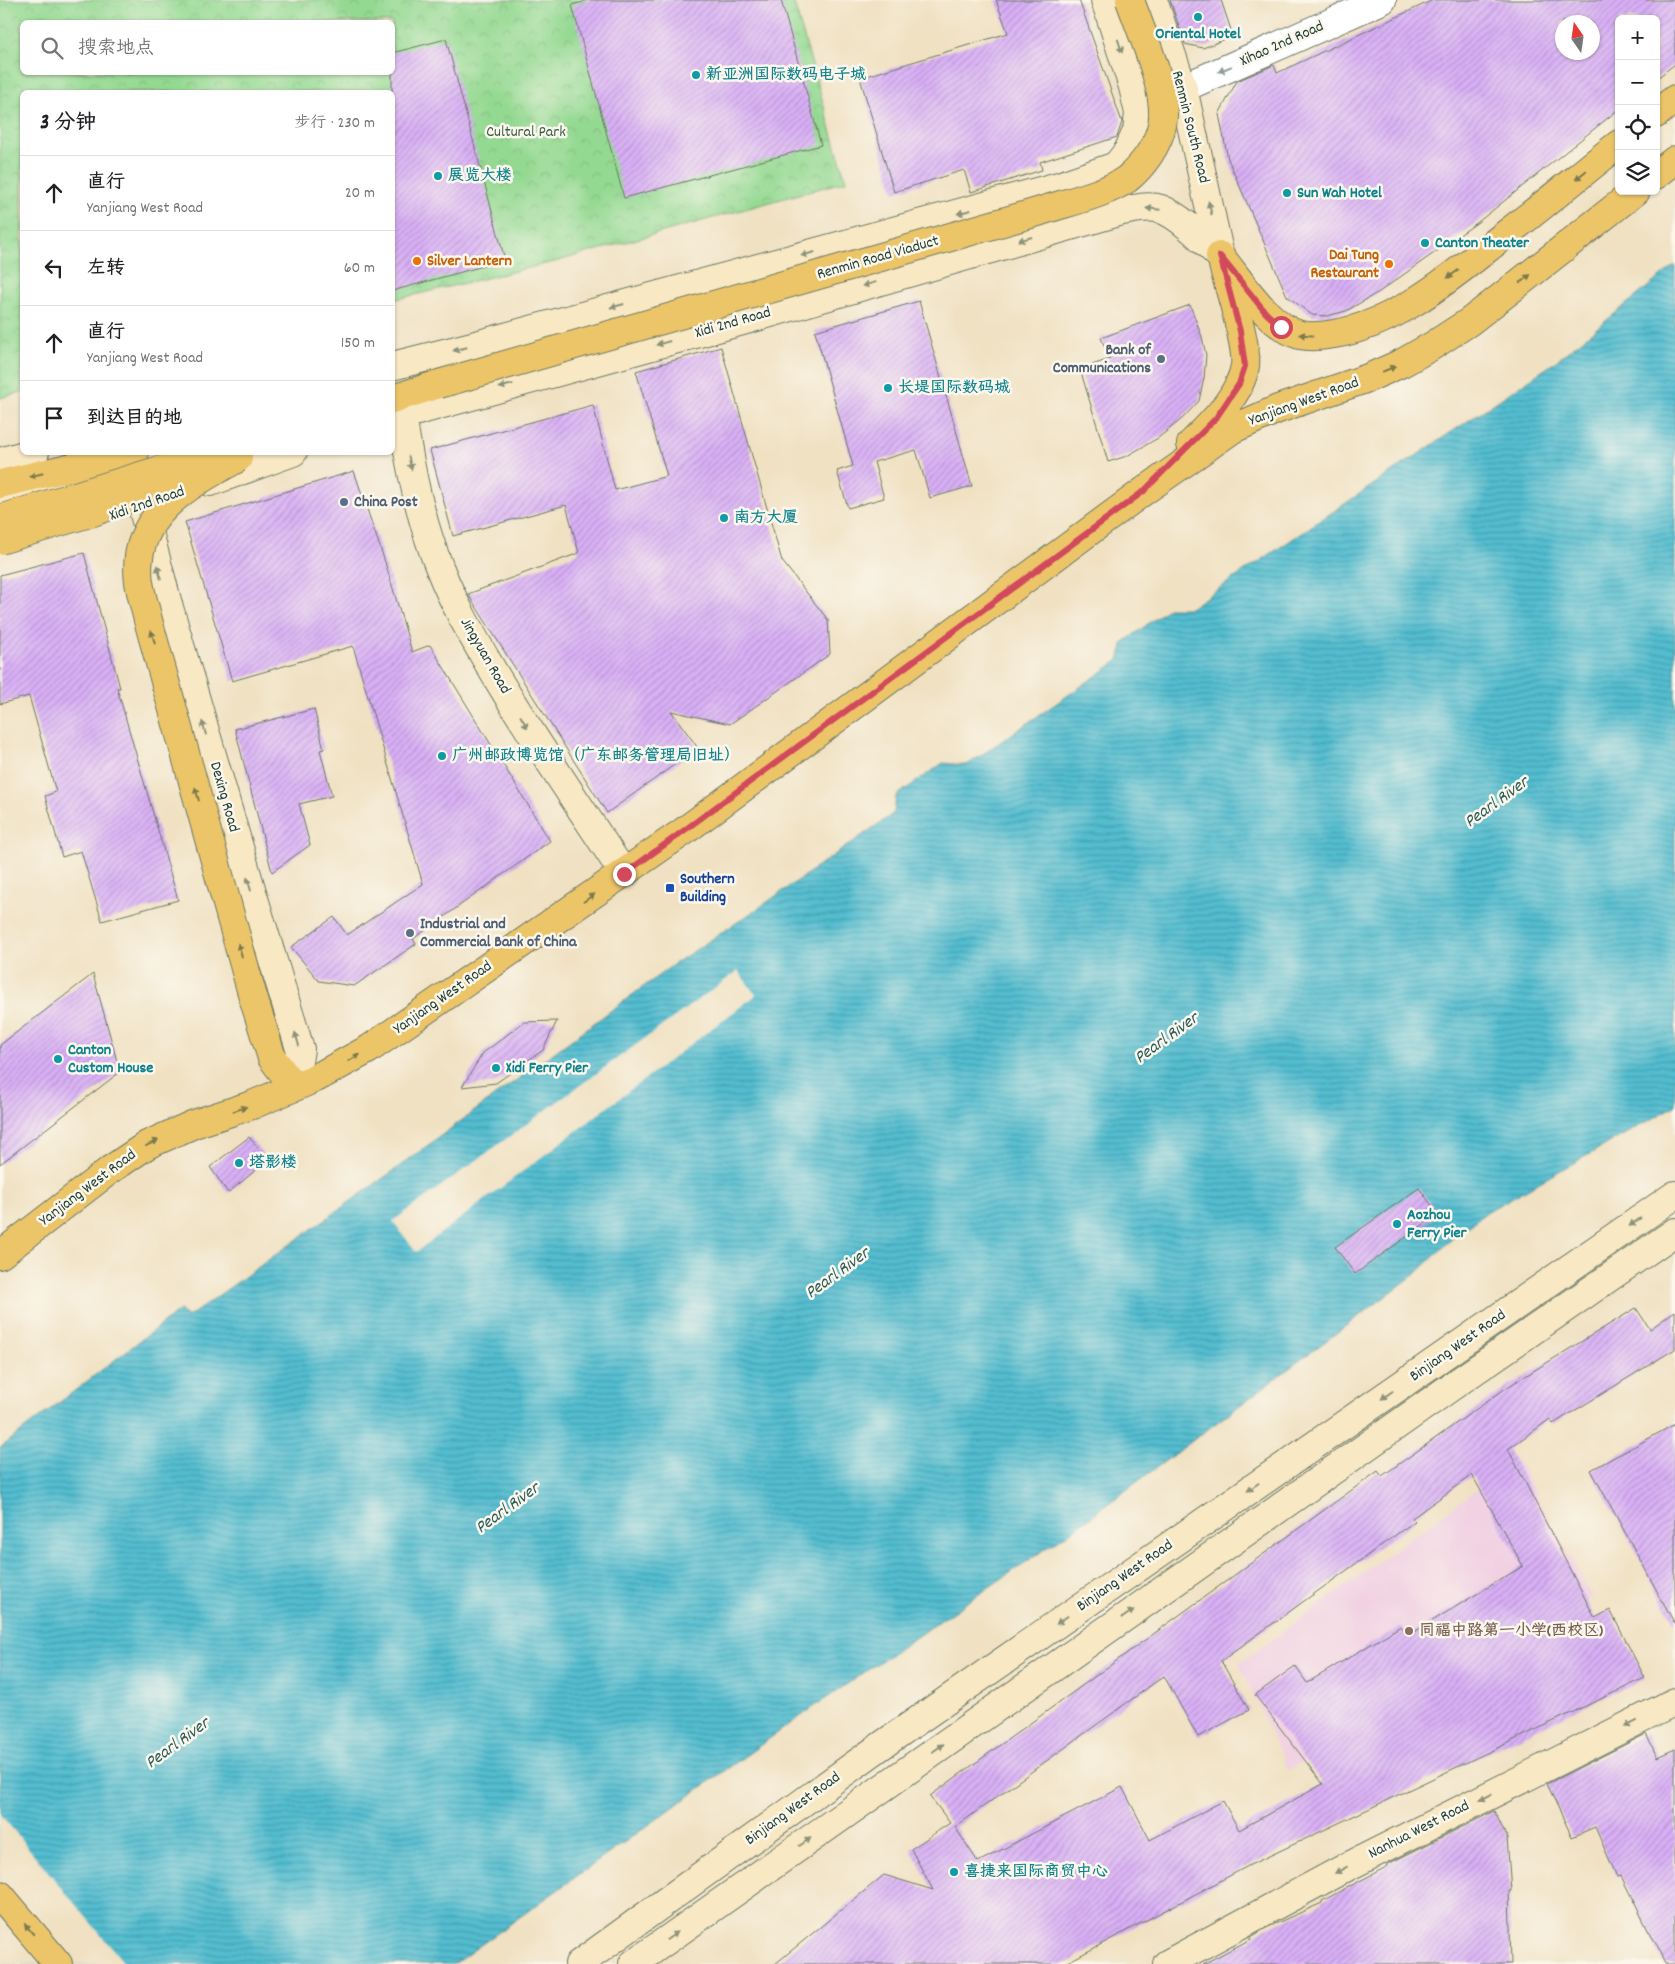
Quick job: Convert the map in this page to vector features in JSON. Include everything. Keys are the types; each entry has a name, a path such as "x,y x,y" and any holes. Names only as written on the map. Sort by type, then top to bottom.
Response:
{"main road":[{"path":"395,365 472,346 1062,185 1116,166 1128,151 1137,131 1139,113 1105,0"},
{"name":"Renmin Road Viaduct","path":"395,406 439,384 1041,211 1106,189 1127,179 1144,162 1155,145 1162,125 1163,110 1158,83 1130,0"},
{"name":"Renmin South Road","path":"1153,0 1183,88 1220,256"},
{"path":"1660,111 1675,98"},
{"path":"1220,256 1266,313 1281,327 1301,335 1324,336 1348,332 1372,324 1425,295 1534,213 1615,147"},
{"path":"1660,172 1675,160"},
{"path":"1072,225 1106,171"},
{"path":"1062,185 1122,211"},
{"name":"Yanjiang West Road","path":"0,1255 110,1170 147,1146 194,1124 252,1105 294,1087 336,1068 369,1049 624,874 1144,491 1233,429 1278,408 1368,378 1402,364 1432,346 1502,296 1631,195"},
{"name":"Xidi 2nd Road","path":"395,406 746,320 1122,211 1147,207 1162,209 1182,222 1220,256"},
{"path":"1144,491 1216,418 1239,384 1245,366 1244,349 1220,256"},
{"name":"Jingyuan Road","path":"395,409 407,447 427,534 440,570 458,609 534,738 624,874"},
{"path":"0,462 24,455"},
{"path":"0,484 123,455"},
{"path":"0,504 67,485 130,455"},
{"path":"0,519 233,455"},
{"path":"0,540 120,503 235,455"},
{"path":"236,455 189,486 157,514 147,532 140,553 139,581 148,620 272,1058 294,1087"},
{"name":"Xidi 2nd Road","path":"0,552 142,506 285,455"},
{"path":"67,485 142,506"},
{"name":"Dexing Road","path":"142,506 170,613 300,1049 294,1087"},
{"name":"Binjiang West Road","path":"579,1964 878,1748 1675,1194"},
{"name":"Binjiang West Road","path":"633,1964 1387,1432 1675,1232"},
{"name":"Nanhua West Road","path":"1167,1964 1345,1868 1675,1702"},
{"path":"0,1895 58,1964"}],"street":[{"name":"Xihao 2nd Road","path":"1183,88 1382,0"}],"shaded area":[{"name":"同福中路第一小学(西校区)","path":"1517,1460 1592,1597 1288,1770 1239,1664"}],"green space":[{"name":"Cultural Park","path":"0,0 793,0 846,181 558,261 395,300 395,90 20,90 20,393 0,398"}],"water":[{"name":"Pearl River","path":"1675,265 1675,1106 1488,1211 1455,1236 1418,1272 1073,1530 818,1704 454,1964 0,1964 0,1448 180,1310 187,1318 393,1171 673,965 763,905 894,813 896,796 943,763 967,765 1119,660 1124,642 1169,608 1190,608 1551,365"}],"pier":[{"path":"738,971 756,995 416,1252 393,1221"},
{"path":"0,1814 125,1964 0,1964"}],"building":[{"name":"新亚洲国际数码电子城","path":"589,0 781,0 821,145 624,198 572,5"},
{"path":"996,0 1079,0 1122,122 1117,137 1040,162 1042,170 971,192 964,170 894,192 860,78 1008,33"},
{"name":"Oriental Hotel","path":"1170,0 1221,0 1233,36 1203,48 1185,44"},
{"path":"1433,0 1675,0 1675,64 1660,76 1660,15 1615,15 1615,112 1478,222 1379,292 1346,311 1327,316 1312,315 1287,296 1228,159 1219,114 1237,81 1274,65 1277,73"},
{"name":"展览大楼","path":"446,39 505,260 395,290 395,90 392,90 392,75 395,75 395,52"},
{"name":"长堤国际数码城","path":"919,301 972,486 930,498 916,450 874,462 884,498 848,508 837,471 853,466 815,331"},
{"path":"1190,305 1202,337 1206,355 1199,401 1182,419 1158,438 1127,456 1108,462 1080,369 1110,359 1101,338"},
{"path":"721,347 782,561 828,620 830,654 730,724 671,711 698,748 607,813 468,594 579,553 566,505 453,536 430,450 593,405 615,490 667,476 636,371"},
{"path":"354,471 385,562 412,652 430,645 550,841 413,939 416,944 354,986 319,981 291,947 334,917 347,935 423,884 353,646 232,681 185,522"},
{"path":"84,553 120,688 117,688 178,900 102,921 81,851 62,857 45,796 56,792 29,696 0,704 0,575"},
{"path":"314,709 324,749 320,750 332,796 299,804 310,845 272,872 235,729"},
{"name":"Canton Custom House","path":"93,974 120,1072 0,1164 0,1045"},
{"name":"Xidi Ferry Pier","path":"557,1021 543,1050 496,1083 462,1087 483,1053 524,1022"},
{"name":"塔影楼","path":"249,1137 268,1160 228,1193 210,1167"},
{"name":"Aozhou Ferry Pier","path":"1419,1188 1438,1214 1355,1274 1335,1247"},
{"path":"1636,1308 1650,1329 1675,1311 1675,1349 1553,1424 1550,1419 1508,1449 1595,1618 1610,1610 1645,1678 1250,1865 1064,1964 775,1964 884,1875 933,1890 911,1849 950,1823 930,1796 1378,1471 1382,1476 1509,1386","holes":["1472,1475 1523,1566 1409,1635 1401,1626 1307,1683 1295,1666 1255,1695 1323,1784 1239,1830 1223,1801 1150,1840 1122,1787 978,1862 955,1827 1164,1676 1198,1737 1249,1710 1221,1661 1415,1521 1412,1518"]},
{"path":"1675,1424 1675,1624 1591,1470"},
{"path":"1646,1734 1657,1757 1675,1749 1675,1964 1665,1964 1621,1876 1617,1877 1595,1827 1572,1837 1547,1784"},
{"path":"1494,1811 1507,1837 1511,1891 1509,1891 1511,1964 1203,1964 1251,1939 1251,1937 1266,1928 1322,1903 1322,1901 1388,1866 1388,1864"}],"place":[{"name":"Oriental Hotel","path":"1198,17"},
{"name":"新亚洲国际数码电子城","path":"696,75"},
{"name":"展览大楼","path":"438,176"},
{"name":"Sun Wah Hotel","path":"1287,193"},
{"name":"Canton Theater","path":"1425,243"},
{"name":"Silver Lantern","path":"417,261"},
{"name":"Dai Tung Restaurant","path":"1389,264"},
{"name":"Bank of Communications","path":"1161,359"},
{"name":"长堤国际数码城","path":"888,388"},
{"name":"China Post","path":"344,502"},
{"name":"南方大厦","path":"724,518"},
{"name":"广州邮政博览馆（广东邮务管理局旧址）","path":"442,756"},
{"name":"Southern Building","path":"670,888"},
{"name":"Industrial and Commercial Bank of China","path":"410,933"},
{"name":"Canton Custom House","path":"58,1059"},
{"name":"Xidi Ferry Pier","path":"496,1068"},
{"name":"塔影楼","path":"239,1163"},
{"name":"Aozhou Ferry Pier","path":"1397,1224"},
{"name":"同福中路第一小学(西校区)","path":"1409,1631"},
{"name":"喜捷来国际商贸中心","path":"954,1872"}],"route":[{"path":"624,874 1144,491 1216,418 1239,384 1245,366 1240,331 1220,256 1266,313 1281,327"}]}
